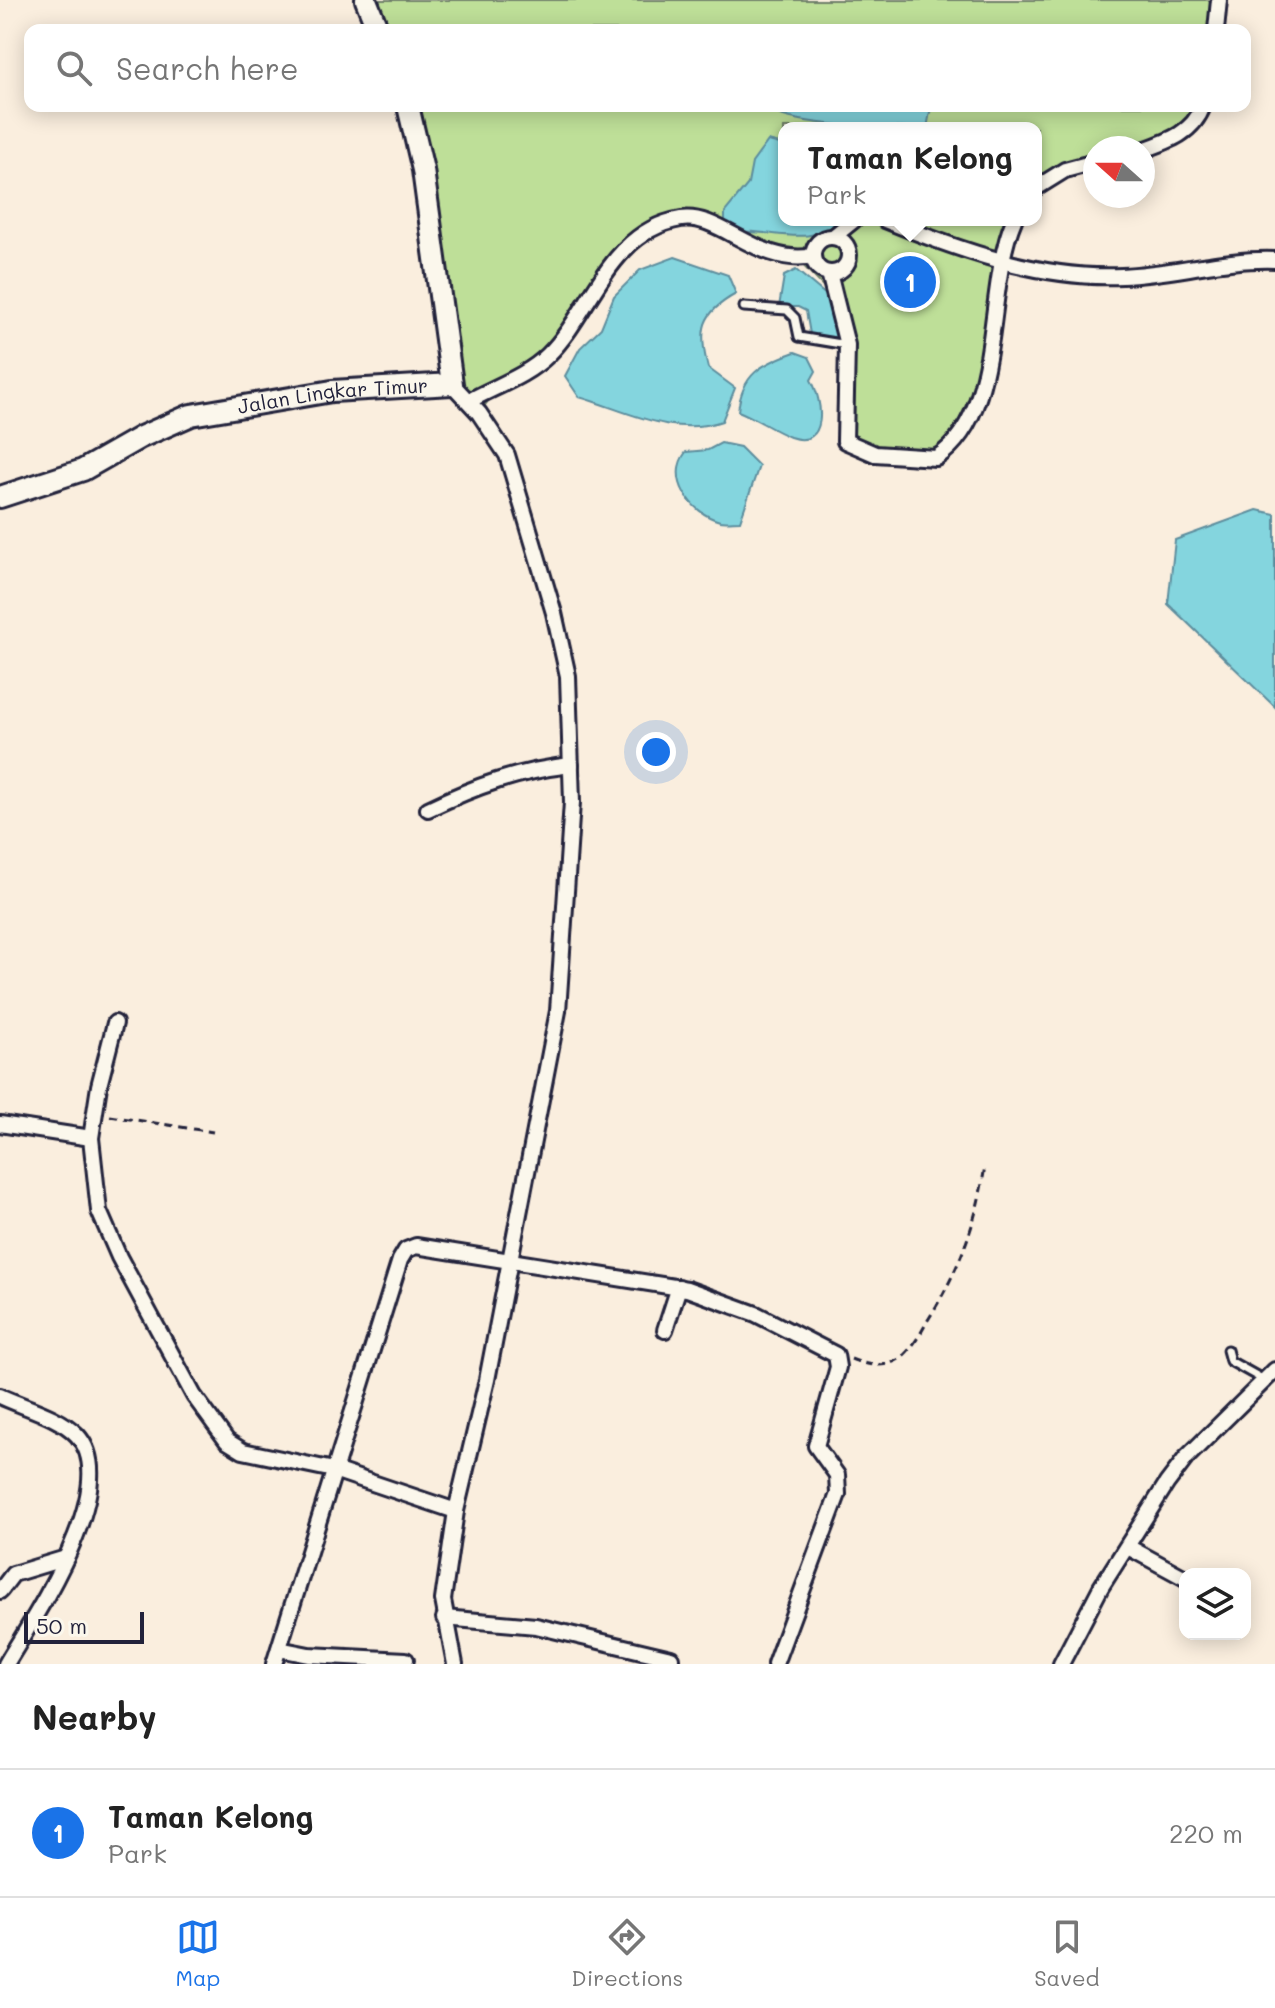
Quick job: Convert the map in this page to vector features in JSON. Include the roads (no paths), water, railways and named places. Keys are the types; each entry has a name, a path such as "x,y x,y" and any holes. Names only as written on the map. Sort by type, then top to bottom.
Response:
{"main road":[{"path":"366,0 376,24"},
{"name":"Jalan Lingkar Timur","path":"0,497 83,470 141,437 191,415 332,391 452,384 423,170 409,112"}],"street":[{"path":"1217,24 1219,0"},
{"path":"1155,146 1196,123 1201,112"},
{"path":"1042,184 1065,170 1083,165"},
{"path":"469,401 534,366 549,354 580,314 614,258 657,226 686,218 776,255 813,256"},
{"path":"833,237 844,242 849,253 841,269 829,273 818,267 813,256 816,244 833,237 847,226"},
{"path":"902,226 1004,262 1118,276 1275,260"},
{"path":"829,273 847,345 845,441 875,454 936,458 958,441 967,428 983,372 1013,226"},
{"path":"452,384 469,401 507,455 554,613 568,676 571,765 560,995 511,1260 456,1511 444,1618 455,1664"},
{"path":"428,809 493,779 525,770 571,765"},
{"path":"115,1023 91,1138 99,1211 136,1289 208,1419 227,1441 243,1451 334,1470 456,1511"},
{"path":"0,1124 91,1138"},
{"path":"274,1664 406,1250 416,1246 679,1287 744,1308 836,1355 838,1367 816,1446 837,1475 838,1494 775,1664"},
{"path":"665,1330 679,1287"},
{"path":"1061,1664 1101,1587 1186,1458 1270,1375"},
{"path":"0,1396 62,1425 77,1436 86,1452 89,1479 86,1506 66,1558 6,1664"},
{"path":"1128,1547 1179,1575"},
{"path":"0,1591 13,1574 66,1558"},
{"path":"444,1618 536,1626 671,1658"},
{"path":"279,1649 335,1658 406,1660"}],"lane":[{"path":"744,307 787,310 795,318 799,337 847,345"},
{"path":"1227,1350 1230,1361 1270,1375"}],"water":[{"path":"930,112 928,122 810,122 776,113"},
{"path":"768,141 778,144 778,226 831,226 815,234 801,236 733,233 725,223 725,212 748,184 752,163"},
{"path":"675,257 728,275 736,294 715,308 703,333 708,368 735,388 722,421 685,426 649,420 579,397 565,376 580,348 601,328 614,296 640,270"},
{"path":"796,270 832,300 842,342 810,334 806,311 798,307 779,307 784,276"},
{"path":"795,352 809,357 816,371 811,380 820,410 817,430 803,439 783,434 738,411 744,388 755,372"},
{"path":"721,443 740,447 759,466 740,521 709,517 691,502 680,483 680,462 686,452 708,450"},
{"path":"1257,510 1275,514 1275,707 1168,604 1175,540"}],"place":[{"name":"Taman Kelong","path":"910,282"}]}
